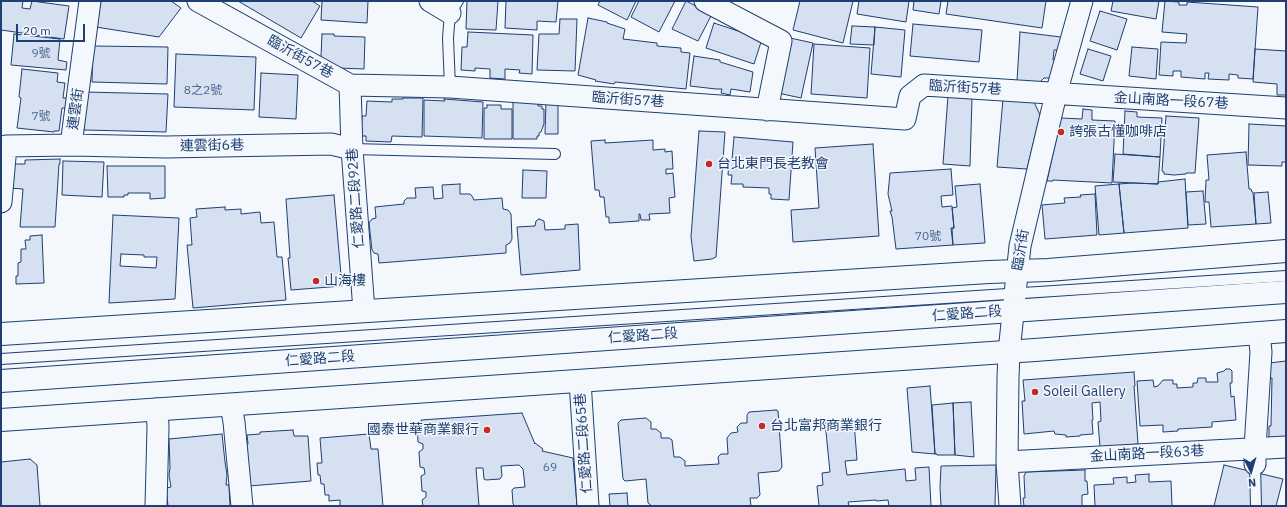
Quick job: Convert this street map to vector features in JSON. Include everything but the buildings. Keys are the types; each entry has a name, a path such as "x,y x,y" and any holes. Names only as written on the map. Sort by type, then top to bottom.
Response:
{"main road":[{"path":"1,334 1048,270 1286,251"},
{"name":"仁愛路二段","path":"1,381 1014,302 1286,292"},
{"path":"1,420 1009,352 1286,331"}],"street":[{"name":"連雲街","path":"1,202 6,146 71,145 90,1"},
{"name":"臨沂街57巷","path":"198,1 350,85 450,87 905,119 910,96 924,85 1056,94"},
{"path":"430,1 454,7"},
{"path":"705,1 781,41 767,110"},
{"name":"臨沂街","path":"1010,506 1007,462 1009,352 1020,246 1056,94 1082,1"},
{"name":"仁愛路二段92巷","path":"350,85 352,149 364,311"},
{"name":"金山南路一段67巷","path":"1056,94 1286,108"},
{"name":"連雲街6巷","path":"71,145 166,147 331,144 352,149"},
{"path":"1255,456 1261,352 1259,333"},
{"name":"仁愛路二段65巷","path":"580,381 588,506"},
{"path":"231,404 242,506"},
{"path":"156,506 157,409"},
{"name":"金山南路一段63巷","path":"1007,462 1255,456 1286,447"}],"lane":[{"path":"450,87 448,38 454,7"},
{"path":"352,149 555,154"},
{"path":"1,359 1014,302 1286,276"},
{"path":"1255,456 1256,506"}],"place":[{"name":"誇張古懂咖啡店","path":"1061,132"},
{"name":"台北東門長老教會","path":"709,164"},
{"name":"山海樓","path":"316,281"},
{"name":"Soleil Gallery","path":"1035,392"},
{"name":"台北富邦商業銀行","path":"762,426"},
{"name":"國泰世華商業銀行","path":"487,430"}]}
